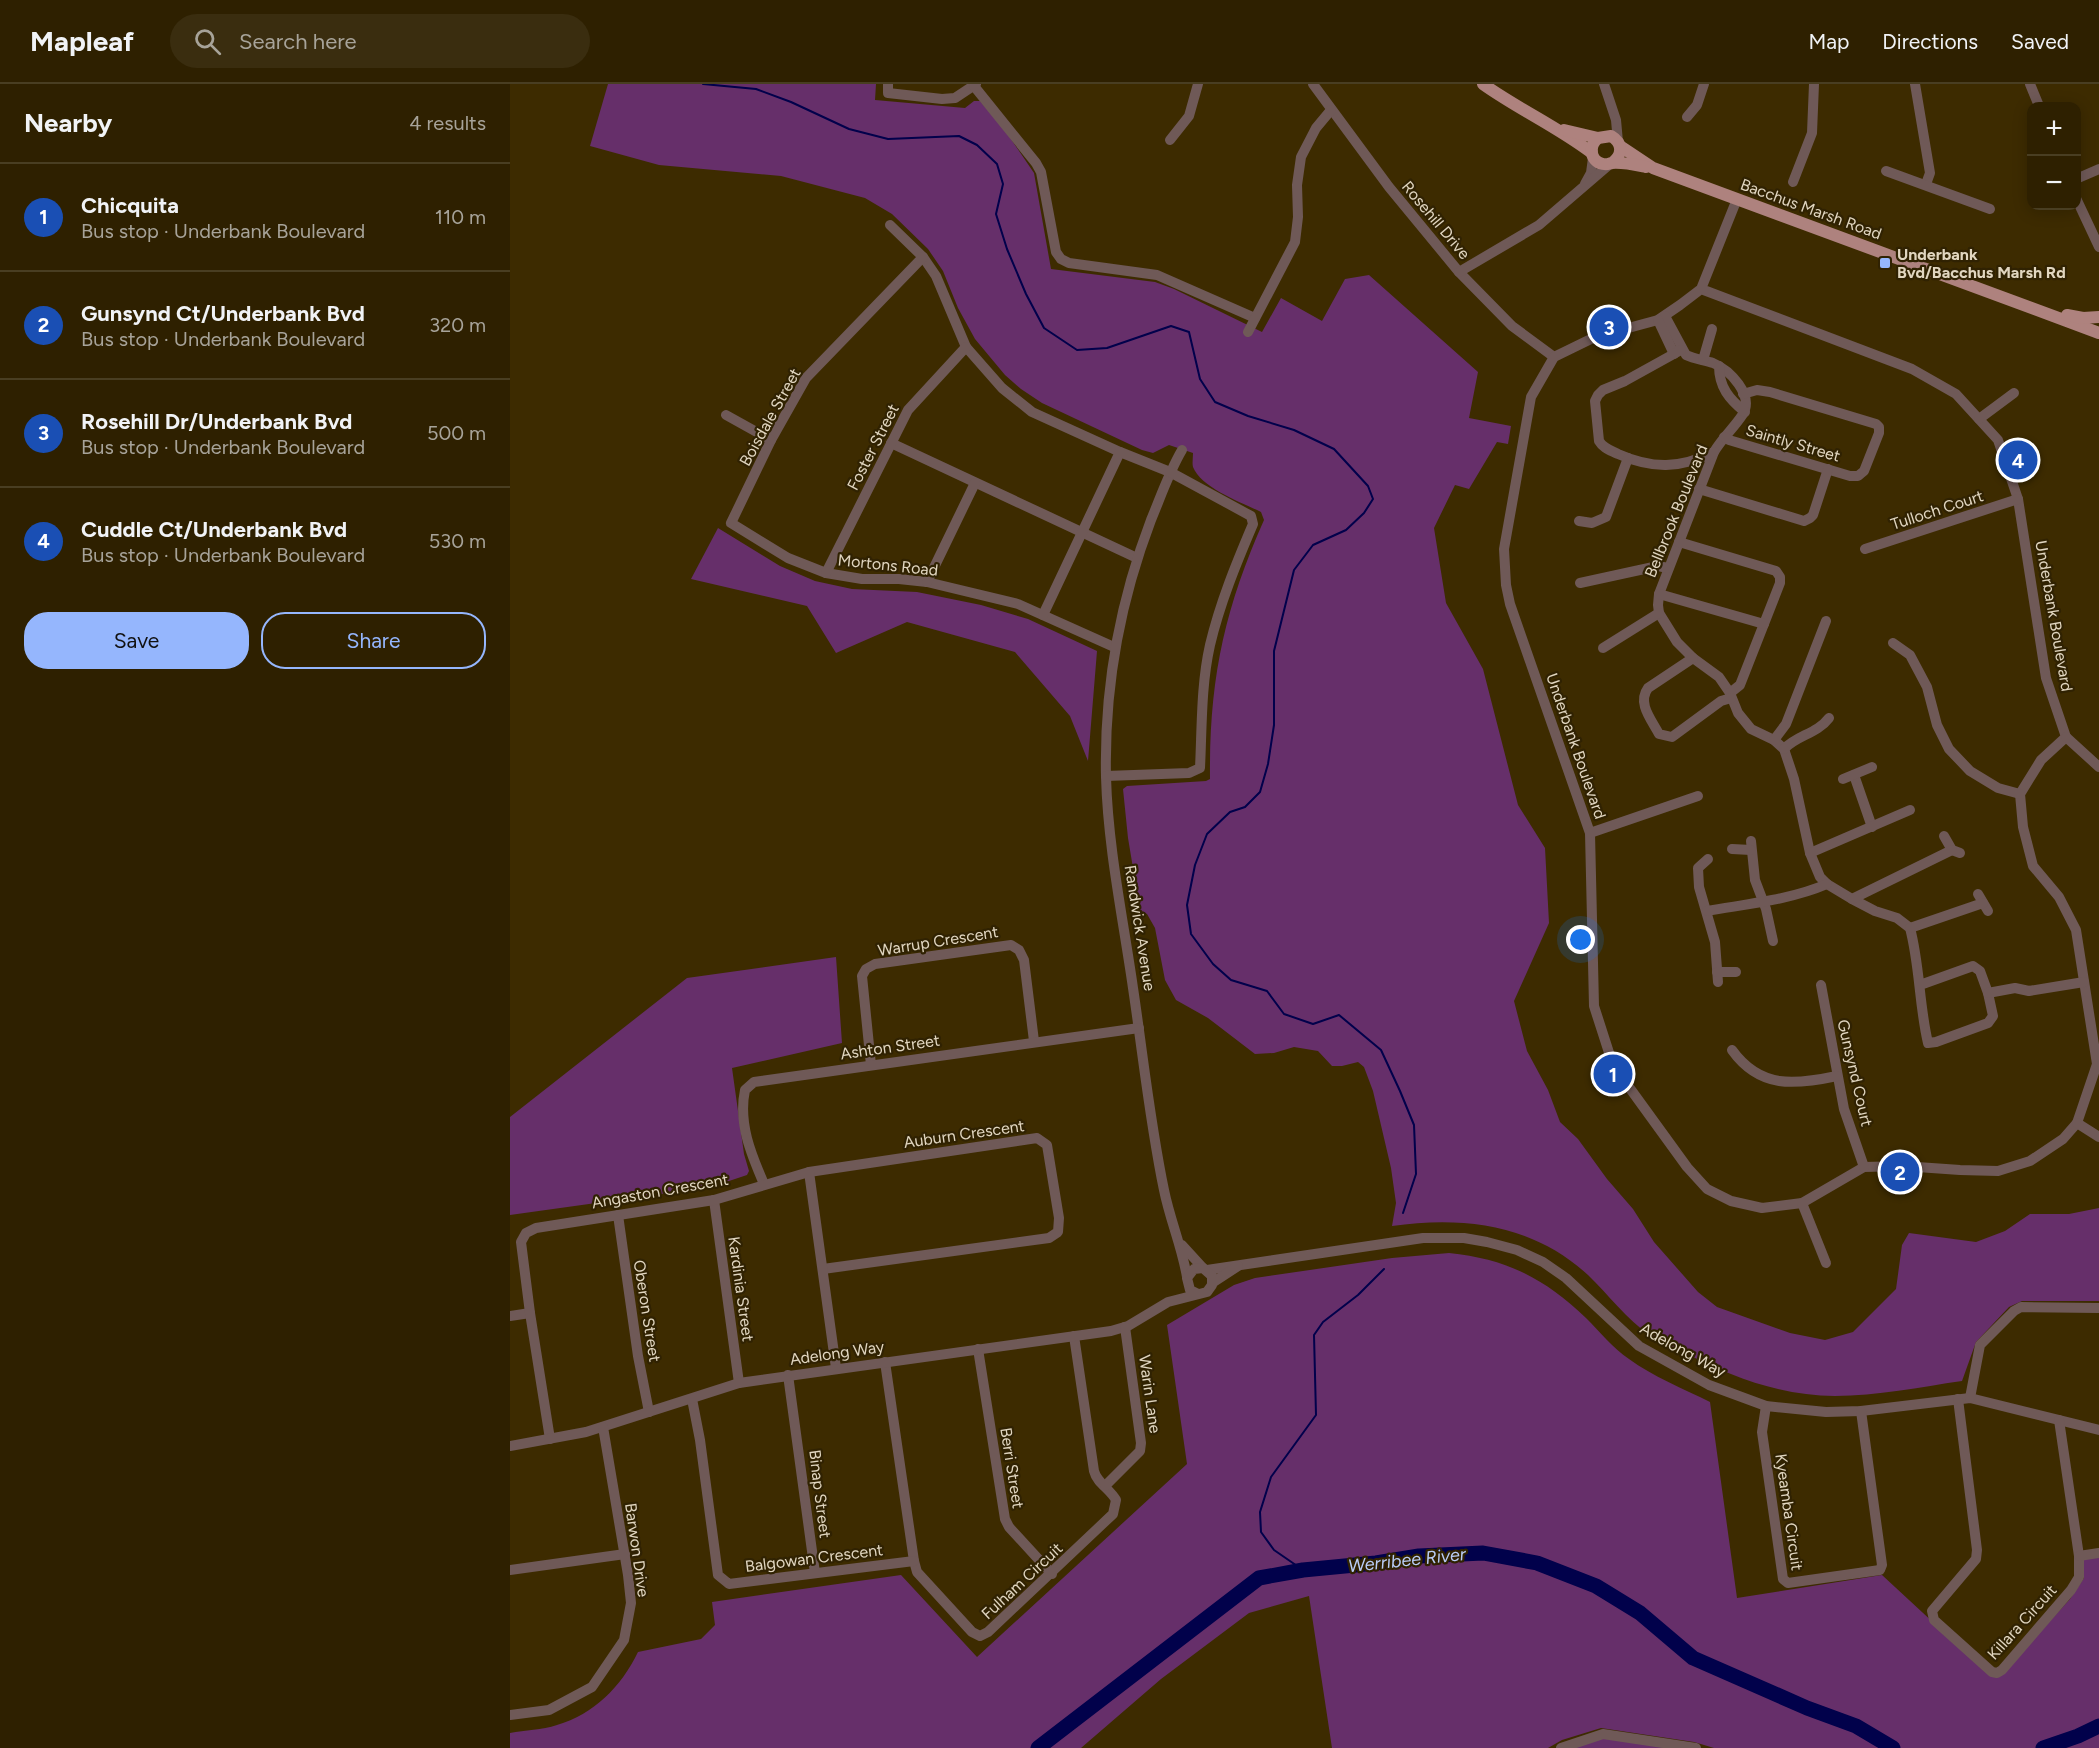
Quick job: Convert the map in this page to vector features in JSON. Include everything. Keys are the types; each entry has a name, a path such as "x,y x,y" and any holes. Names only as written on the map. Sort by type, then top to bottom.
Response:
{"main road":[{"path":"1483,84 1519,108 1560,130 1601,164 1611,164 1619,156 1619,144 1611,136 1600,137 1560,130"},
{"path":"1592,155 1592,144 1600,137"},
{"name":"Bacchus Marsh Road","path":"1619,144 1653,168 2099,333"},
{"name":"Bacchus Marsh Road","path":"1611,164 1653,168"},
{"name":"Bacchus Marsh Road","path":"2025,304 2073,317 2099,317"}],"street":[{"path":"1170,140 1189,116 1198,84"},
{"name":"Rosehill Drive","path":"1313,84 1389,187 1460,272 1512,326 1554,357"},
{"path":"1604,84 1614,112 1619,144"},
{"path":"1687,117 1697,105 1704,84"},
{"path":"1793,182 1812,133 1814,84"},
{"path":"1915,84 1930,173 1926,184"},
{"path":"2030,84 2037,102"},
{"path":"888,88 942,99 955,98 975,85 1041,172 1056,252 1061,259 1069,263 1157,275 1255,318"},
{"path":"1248,332 1295,242 1298,217 1297,185 1301,157 1316,128 1330,110"},
{"path":"1600,137 1612,120 1614,112"},
{"path":"1583,187 1591,173 1592,155"},
{"path":"1460,272 1539,225 1611,164"},
{"path":"2081,177 2099,169"},
{"path":"1886,171 1990,209"},
{"path":"1554,357 1595,337 1661,318 1701,289 1737,199"},
{"path":"2081,209 2099,247"},
{"path":"890,225 923,257 936,276 966,347 1002,388 1032,412 1170,472 1251,516 1253,524 1227,584 1210,647 1202,700 1200,768 1189,773 1106,776"},
{"name":"Boisdale Street","path":"731,523 771,440 806,378 923,257"},
{"name":"Underbank Boulevard","path":"1701,289 1912,369 1956,394 1998,440 2018,499 2046,678 2066,737"},
{"path":"1661,318 1678,352 1719,366 1730,374 1743,394 1746,402 1745,412"},
{"path":"1703,360 1712,329"},
{"name":"Foster Street","path":"826,573 908,410 966,347"},
{"path":"1678,352 1625,381 1603,390 1598,395 1595,401 1599,441 1602,446 1647,464 1673,466 1714,452"},
{"name":"Underbank Boulevard","path":"1554,357 1531,397 1504,549 1506,585 1519,630 1590,833 1594,1006 1613,1065 1687,1167 1707,1189 1731,1201 1762,1208 1802,1203 1864,1167 1903,1166 1998,1171 2031,1161 2063,1139 2078,1123 2097,1064 2076,930 2059,897 2033,866 2023,827 2020,794"},
{"path":"1719,366 1719,379 1722,385 1732,401 1745,412"},
{"name":"Saintly Street","path":"1724,437 1850,476 1858,476 1864,471 1874,448 1879,427 1868,420 1770,392 1757,390 1743,394"},
{"path":"1979,419 2014,393"},
{"name":"Bellbrook Boulevard","path":"1659,613 1659,594 1714,452 1745,412"},
{"path":"726,415 771,440"},
{"path":"891,443 1137,558"},
{"name":"Randwick Avenue","path":"1182,450 1170,472 1137,558 1120,616 1114,646 1107,711 1106,776 1111,841 1163,1188 1187,1279"},
{"path":"1042,615 1120,452"},
{"path":"1580,521 1592,523 1606,517 1628,458"},
{"path":"1699,489 1803,521 1813,515 1828,469"},
{"path":"927,582 975,483"},
{"name":"Tulloch Court","path":"1865,549 2018,499"},
{"name":"Mortons Road","path":"731,523 788,558 826,573 862,579 927,582 1018,604 1114,646"},
{"path":"1679,542 1776,570 1780,577 1780,583 1740,685 1731,695 1672,737 1659,734 1643,704 1643,695 1648,688 1693,658"},
{"path":"1580,583 1658,566 1668,568"},
{"path":"1659,594 1764,624"},
{"path":"1603,648 1659,613 1677,642 1693,658 1719,677 1731,695 1738,713 1751,729 1774,740 1784,749 1794,779 1810,853 1820,877 1827,884 1875,911 1897,918 1910,928 1916,949 1919,997 1928,1043 1988,1023 1993,1016 1980,971 1973,966 1920,985"},
{"path":"1774,740 1786,724 1826,621"},
{"path":"1893,643 1910,655 1923,679 1937,725 1949,749 1970,771 1998,788 2020,794 2041,760 2066,737 2099,767"},
{"path":"1784,749 1792,741 1823,727 1829,718"},
{"path":"1843,779 1872,767"},
{"path":"1854,775 1872,827"},
{"path":"1590,833 1698,796"},
{"path":"1810,853 1910,810"},
{"path":"1852,898 1956,851 1944,836"},
{"path":"1732,849 1751,846 1755,880 1763,900 1773,942"},
{"path":"1707,859 1693,867 1715,942 1717,977 1736,972"},
{"path":"1707,911 1817,889 1827,884"},
{"path":"1910,928 1983,903"},
{"name":"Warrup Crescent","path":"871,1065 862,976 866,969 875,964 1011,945 1019,950 1024,960 1034,1041"},
{"path":"1988,993 2015,988 2029,991 2084,982"},
{"name":"Gunsynd Court","path":"1821,985 1844,1108 1864,1167"},
{"name":"Ashton Street","path":"764,1184 748,1147 741,1107 745,1090 754,1082 1139,1028"},
{"path":"1732,1050 1743,1065 1758,1075 1778,1081 1804,1083 1837,1076"},
{"path":"2078,1123 2099,1137"},
{"name":"Auburn Crescent","path":"809,1172 1037,1138 1047,1145 1059,1218 1058,1232 1049,1238 823,1269"},
{"path":"809,1172 837,1368"},
{"name":"Angaston Crescent","path":"550,1440 521,1242 526,1233 536,1228 714,1200 809,1172"},
{"name":"Kardinia Street","path":"714,1200 740,1383"},
{"path":"1802,1203 1826,1263"},
{"name":"Oberon Street","path":"618,1215 638,1356 649,1412"},
{"name":"Adelong Way","path":"1205,1269 1424,1238 1464,1238 1517,1250 1542,1262 1566,1278 1639,1346 1709,1385 1766,1406 1826,1412 1861,1411 1970,1398 2099,1430"},
{"name":"Randwick Avenue","path":"1179,1242 1205,1269"},
{"name":"Adelong Way","path":"1212,1283 1243,1263"},
{"path":"1194,1269 1205,1269 1212,1276 1212,1283 1207,1292 1198,1294 1190,1290 1187,1279 1194,1269"},
{"name":"Adelong Way","path":"1168,1302 1187,1279"},
{"name":"Adelong Way","path":"510,1446 550,1440 603,1427 740,1383 1125,1327 1168,1302 1198,1294"},
{"path":"1970,1398 1980,1345 2014,1311 2021,1307 2099,1308"},
{"path":"510,1316 530,1313"},
{"name":"Warin Lane","path":"1104,1486 1140,1451 1141,1443 1125,1327"},
{"name":"Fulham Circuit","path":"885,1362 917,1572 972,1632 980,1636 988,1632 1052,1574 1113,1514 1116,1500 1096,1477 1094,1471 1074,1336"},
{"name":"Berri Street","path":"978,1349 1005,1519 1009,1527 1052,1574"},
{"name":"Binap Street","path":"788,1375 815,1573"},
{"name":"Balgowan Crescent","path":"692,1399 700,1440 718,1575 729,1584 914,1561"},
{"name":"Killara Circuit","path":"1958,1400 1977,1550 1976,1559 1932,1611 1934,1620 1992,1672 1997,1673 2066,1597 2079,1577 2079,1556 2059,1420"},
{"name":"Kyeamba Circuit","path":"1766,1406 1762,1432 1783,1579 1788,1583 1880,1570 1882,1565 1861,1411"},
{"name":"Barwon Drive","path":"510,1715 549,1710 592,1687 624,1640 631,1603 603,1427"},
{"path":"2079,1556 2099,1553"},
{"path":"510,1570 625,1554"},
{"path":"1561,1748 1603,1734 1696,1748"}],"shaded area":[{"path":"608,84 876,84 875,100 965,108 974,101 980,101 1004,129 1034,173 1051,269 1155,282 1262,332 1281,298 1322,321 1345,279 1369,275 1478,372 1469,418 1511,426 1508,444 1497,442 1469,489 1455,485 1434,528 1446,603 1483,669 1518,805 1545,848 1549,923 1514,1001 1527,1051 1548,1090 1560,1122 1578,1139 1607,1179 1633,1209 1654,1242 1698,1292 1717,1307 1790,1333 1825,1340 1853,1332 1896,1289 1902,1245 1909,1233 1976,1242 2005,1231 2030,1214 2069,1214 2099,1208 2099,1301 2022,1301 2009,1307 1976,1342 1962,1381 1867,1394 1815,1395 1756,1383 1701,1361 1658,1340 1633,1322 1588,1275 1566,1258 1544,1244 1520,1234 1496,1228 1445,1222 1392,1226 1396,1203 1391,1168 1373,1091 1364,1067 1358,1062 1332,1066 1318,1051 1294,1047 1274,1053 1255,1054 1208,1018 1176,1000 1165,980 1155,928 1147,914 1140,910 1128,838 1123,789 1127,786 1210,779 1212,709 1216,677 1229,615 1264,520 1261,512 1204,482 1193,467 1193,453 1169,445 1153,453 1142,450 1042,403 1021,389 1005,375 975,339 958,308 943,271 928,249 892,214 865,198 781,176 659,165 590,146"},
{"path":"718,528 780,566 815,581 852,589 917,592 981,605 1028,619 1097,651 1088,761 1070,716 1015,652 907,622 836,653 807,606 691,579"},
{"path":"836,957 842,1043 732,1068 744,1154 749,1171 747,1175 711,1187 510,1215 510,1117 687,978"},
{"path":"1449,1253 1489,1260 1539,1281 1570,1304 1629,1359 1658,1377 1710,1402 1737,1598 1882,1575 1990,1675 2002,1674 2070,1599 2084,1578 2083,1559 2099,1556 2099,1748 1714,1748 1694,1742 1601,1728 1562,1740 1548,1748 1332,1748 1309,1596 1249,1613 1161,1679 1081,1748 510,1748 510,1733 557,1725 583,1714 605,1698 623,1677 638,1652 701,1639 715,1625 712,1602 901,1575 977,1657 1187,1464 1167,1325 1234,1285 1255,1278 1392,1258"},
{"path":"1603,1738 1669,1748 1573,1748"}],"waterway":[{"path":"703,84 756,89 791,102 849,129 888,139 959,136 977,145 997,164 1003,184 996,214 1007,249 1026,294 1044,328 1077,350 1107,348 1171,326 1189,332 1200,379 1215,402 1248,416 1294,430 1334,449 1368,486 1373,499 1364,513 1346,530 1313,545 1294,570 1274,651 1274,725 1268,764 1260,792 1245,807 1230,812 1207,834 1195,865 1187,905 1191,934 1213,964 1231,980 1267,991 1284,1014 1313,1024 1339,1015 1381,1050 1414,1125 1416,1174 1403,1213"},
{"path":"1303,1570 1274,1550 1261,1532 1260,1512 1271,1477 1316,1415 1314,1335 1323,1322 1358,1295 1384,1269"},
{"name":"Werribee River","path":"1038,1748 1259,1578 1303,1570 1419,1556 1483,1553 1537,1563 1596,1586 1640,1613 1693,1658 1807,1708 1856,1726 1893,1748"},
{"name":"Werribee River","path":"2043,1748 2099,1726"}],"place":[{"name":"Underbank Bvd/Bacchus Marsh Rd","path":"1885,263"},
{"name":"Rosehill Dr/Underbank Bvd","path":"1609,327"},
{"name":"Cuddle Ct/Underbank Bvd","path":"2018,460"},
{"name":"Chicquita","path":"1613,1074"},
{"name":"Gunsynd Ct/Underbank Bvd","path":"1900,1172"}]}
